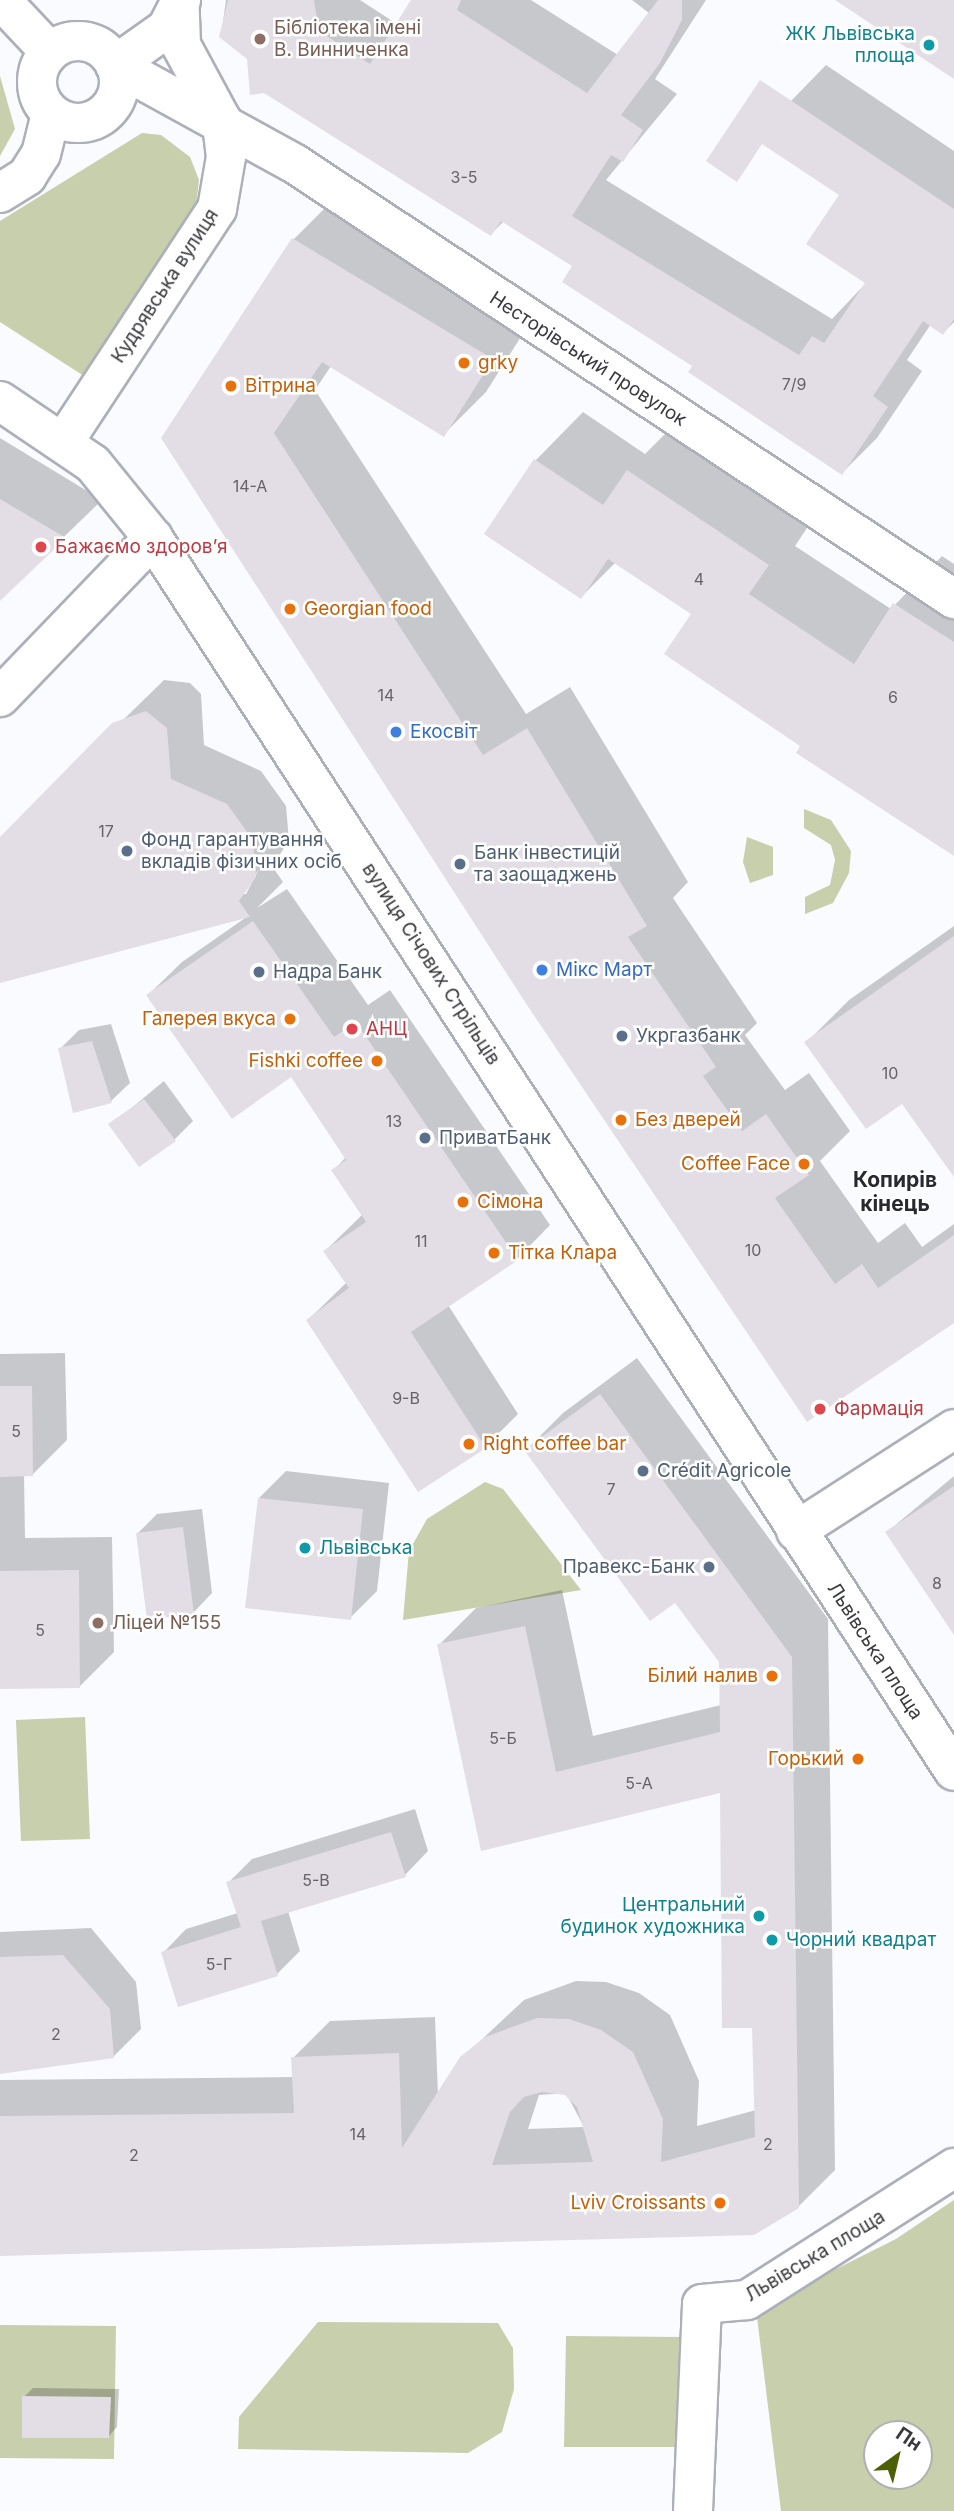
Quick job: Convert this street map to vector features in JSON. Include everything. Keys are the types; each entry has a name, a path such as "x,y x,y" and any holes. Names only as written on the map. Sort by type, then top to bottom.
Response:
{"street":[{"path":"1,0 50,52"},
{"path":"115,65 167,28 181,4"},
{"name":"Несторівський провулок","path":"181,4 181,45 221,118"},
{"path":"85,42 115,65 119,93 103,116 76,123 51,114 37,89 50,52 85,42"},
{"name":"Несторівський провулок","path":"115,65 221,118 954,599"},
{"path":"0,193 27,176 41,154 51,114"},
{"name":"Кудрявська вулиця","path":"65,440 217,209 226,157 221,118"},
{"name":"вулиця Січових Стрільців","path":"0,401 65,440 119,489 796,1531"},
{"path":"0,697 153,538"},
{"path":"796,1531 954,1429"},
{"name":"Львівська площа","path":"796,1531 954,1771"},
{"name":"Львівська площа","path":"693,2511 702,2304 747,2300 954,2168"}],"green space":[{"path":"0,76 15,129 0,156"},
{"path":"142,133 161,135 190,157 199,180 196,206 84,376 0,322 0,221"},
{"path":"804,809 831,820 851,851 849,873 833,903 805,914 805,897 830,885 835,860 831,845 804,828"},
{"path":"747,837 773,847 773,875 750,883 743,862"},
{"path":"485,1482 503,1489 581,1590 403,1620 409,1551 427,1519"},
{"path":"85,1717 90,1839 21,1841 16,1720"},
{"path":"954,2200 954,2511 781,2511 756,2309 896,2239"},
{"path":"318,2322 498,2323 513,2348 514,2389 502,2432 468,2453 238,2449 239,2417"},
{"path":"0,2325 116,2326 114,2459 0,2458"},
{"path":"566,2336 681,2337 679,2447 564,2447"}],"building":[{"path":"228,0 314,0 319,31 370,64 411,0 461,0 457,10 587,93 658,0 682,0 682,20 660,63 621,115 643,130 623,162 611,155 572,216 799,355 812,336 824,343 865,283 806,244 839,195 762,144 737,182 706,161 760,80 954,209 954,319 943,335 923,321 873,396 888,407 842,475 688,372 692,366 562,282 572,266 501,221 491,236 264,93 250,95 247,59 219,37"},
{"name":"ЖК Львівська площа","path":"835,0 954,0 954,79"},
{"path":"292,238 493,359 444,437 322,362 274,433 483,755 527,728 647,926 628,937 716,1067 703,1076 742,1131 766,1114 809,1175 775,1198 835,1284 862,1264 878,1288 954,1235 954,1323 807,1422 527,1005 161,438"},
{"path":"534,459 603,505 627,470 769,565 749,594 854,664 893,603 954,642 954,856 796,753 800,746 664,654 691,614 608,559 581,599 484,534"},
{"path":"0,499 66,538 0,601"},
{"name":"Фонд гарантування вкладів фізичних осіб","path":"146,711 167,728 171,779 227,804 253,840 256,877 239,901 250,917 0,983 0,837 112,723"},
{"path":"253,921 334,1037 356,1022 518,1260 411,1332 486,1448 418,1492 306,1320 349,1288 323,1251 366,1222 331,1170 346,1160 291,1077 232,1119 146,995"},
{"path":"954,936 954,1177 902,1104 866,1129 804,1042"},
{"path":"92,1041 112,1103 73,1113 58,1048"},
{"path":"144,1099 176,1141 139,1167 108,1124"},
{"path":"0,1386 32,1386 33,1476 0,1477"},
{"path":"600,1394 792,1657 799,2208 754,2235 0,2256 0,2116 294,2113 291,2057 399,2053 402,2148 460,2057 485,2037 537,2018 569,2019 601,2030 633,2052 663,2119 661,2162 755,2137 752,2028 722,2028 720,1793 481,1851 437,1644 525,1626 556,1772 720,1732 719,1662 675,1603 650,1621 524,1450","holes":["542,2092 565,2095 577,2107 593,2162 492,2165 510,2112 524,2097"]},
{"path":"954,1486 954,1635 885,1532"},
{"name":"Львівська","path":"258,1498 363,1509 351,1620 245,1608"},
{"path":"183,1527 194,1614 147,1620 136,1533"},
{"path":"79,1570 80,1688 0,1689 0,1571"},
{"path":"391,1832 406,1877 261,1921 278,1976 178,2007 161,1952 241,1927 226,1882"},
{"path":"63,1955 110,2009 114,2058 0,2074 0,1957"},
{"path":"22,2396 111,2397 109,2438 22,2438"}],"place":[{"name":"Бібліотека імені В. Винниченка","path":"260,39"},
{"name":"ЖК Львівська площа","path":"929,45"},
{"name":"grky","path":"464,363"},
{"name":"Вітрина","path":"231,386"},
{"name":"Бажаємо здоровʼя","path":"41,547"},
{"name":"Georgian food","path":"290,609"},
{"name":"Екосвіт","path":"396,732"},
{"name":"Фонд гарантування вкладів фізичних осіб","path":"127,851"},
{"name":"Банк інвестицій та заощаджень","path":"460,864"},
{"name":"Мікс Март","path":"542,970"},
{"name":"Надра Банк","path":"259,972"},
{"name":"Галерея вкуса","path":"290,1019"},
{"name":"АНЦ","path":"352,1029"},
{"name":"Укргазбанк","path":"622,1036"},
{"name":"Fishki coffee","path":"377,1061"},
{"name":"Без дверей","path":"621,1120"},
{"name":"ПриватБанк","path":"425,1138"},
{"name":"Coffee Face","path":"804,1164"},
{"name":"Сімона","path":"463,1202"},
{"name":"Тітка Клара","path":"494,1253"},
{"name":"Фармація","path":"820,1409"},
{"name":"Right coffee bar","path":"469,1444"},
{"name":"Crédit Agricole","path":"643,1471"},
{"name":"Львівська","path":"305,1548"},
{"name":"Правекс-Банк","path":"709,1567"},
{"name":"Ліцей №155","path":"98,1623"},
{"name":"Білий налив","path":"772,1676"},
{"name":"Горький","path":"858,1759"},
{"name":"Центральний будинок художника","path":"759,1916"},
{"name":"Чорний квадрат","path":"772,1940"},
{"name":"Lviv Croissants","path":"720,2203"}],"district":[{"name":"Копирів кінець","path":"895,1192"}]}
